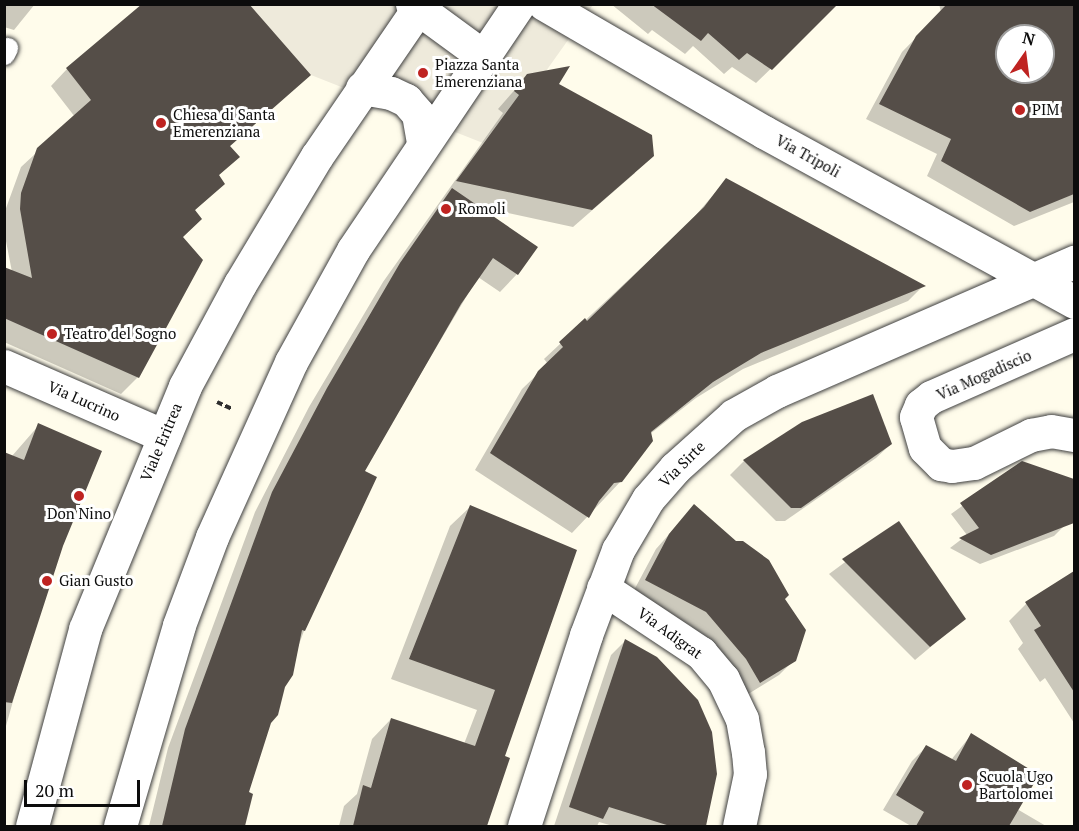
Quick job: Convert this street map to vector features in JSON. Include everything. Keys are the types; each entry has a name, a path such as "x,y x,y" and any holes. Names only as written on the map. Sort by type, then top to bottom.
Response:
{"street":[{"path":"120,826 179,625 262,423 306,332 423,142 519,4"},
{"name":"Via Tripoli","path":"544,4 1074,303"},
{"path":"417,6 483,56"},
{"name":"Viale Eritrea","path":"32,826 86,629 164,436 240,284 362,88 417,6"},
{"path":"362,88 391,93 406,100 418,114 423,142"},
{"name":"Via Sirte","path":"524,826 603,588 618,550 648,499 675,468 734,415 777,391 1074,262"},
{"name":"Via Mogadiscio","path":"1074,334 931,397 921,405 916,417 925,448 941,464 952,466 974,463 1031,435 1051,431 1074,435"},
{"name":"Via Lucrino","path":"4,366 164,436"},
{"name":"Via Adigrat","path":"603,588 701,653 723,679 742,719 748,752 750,774 739,826"}],"path":[{"path":"215,401 243,414"}],"shaded area":[{"name":"Piazza Santa Emerenziana","path":"249,5 593,5 546,71 519,95 483,143 311,75"}],"building":[{"name":"Chiesa di Santa Emerenziana","path":"142,4 249,4 311,75 230,146 240,157 219,175 225,184 195,210 202,219 183,237 203,260 139,378 4,318 4,267 32,278 20,209 21,193 37,148 91,100 66,68"},
{"path":"651,4 838,4 772,70 747,53 739,60 708,33 701,41"},
{"name":"PIM","path":"947,4 1074,4 1074,194 1030,212 941,161 951,139 879,104 916,36"},
{"path":"570,66 559,84 652,135 654,156 592,210 456,181 519,95 514,91 527,74"},
{"path":"726,178 926,286 761,353 713,382 651,432 653,441 622,482 614,483 599,501 589,518 490,453 538,371 563,347 559,342 585,318 587,321 704,207"},
{"path":"452,188 538,247 518,275 493,258 461,304 365,471 377,477 305,631 302,630 293,675 285,687 278,715 271,723 249,792 253,794 245,826 162,826 185,729 272,492 327,388 400,263"},
{"path":"873,394 892,444 801,508 791,508 743,460 802,422"},
{"path":"38,423 102,451 63,546 12,703 4,702 4,452 24,460"},
{"path":"1022,461 1074,479 1074,523 991,555 959,538 979,528 960,503"},
{"path":"694,504 736,541 743,541 769,560 789,595 785,599 806,630 796,661 760,683 746,659 706,612 645,580 669,534"},
{"path":"470,505 577,550 505,756 510,758 487,826 353,826 363,785 371,788 391,718 475,746 495,690 409,659"},
{"path":"899,521 966,619 930,647 842,559"},
{"path":"1074,571 1074,692 1034,630 1041,626 1025,602"},
{"path":"625,639 657,657 698,700 712,732 717,774 706,826 670,826 609,807 603,819 569,807"},
{"name":"Scuola Ugo Bartolomei","path":"971,733 1039,775 1009,826 916,826 924,812 896,795 926,745 956,761"}],"place":[{"name":"Piazza Santa Emerenziana","path":"423,73"},
{"name":"PIM","path":"1020,110"},
{"name":"Chiesa di Santa Emerenziana","path":"161,123"},
{"name":"Romoli","path":"446,209"},
{"name":"Teatro del Sogno","path":"52,334"},
{"name":"Don Nino","path":"79,496"},
{"name":"Gian Gusto","path":"47,581"},
{"name":"Scuola Ugo Bartolomei","path":"967,785"}]}
